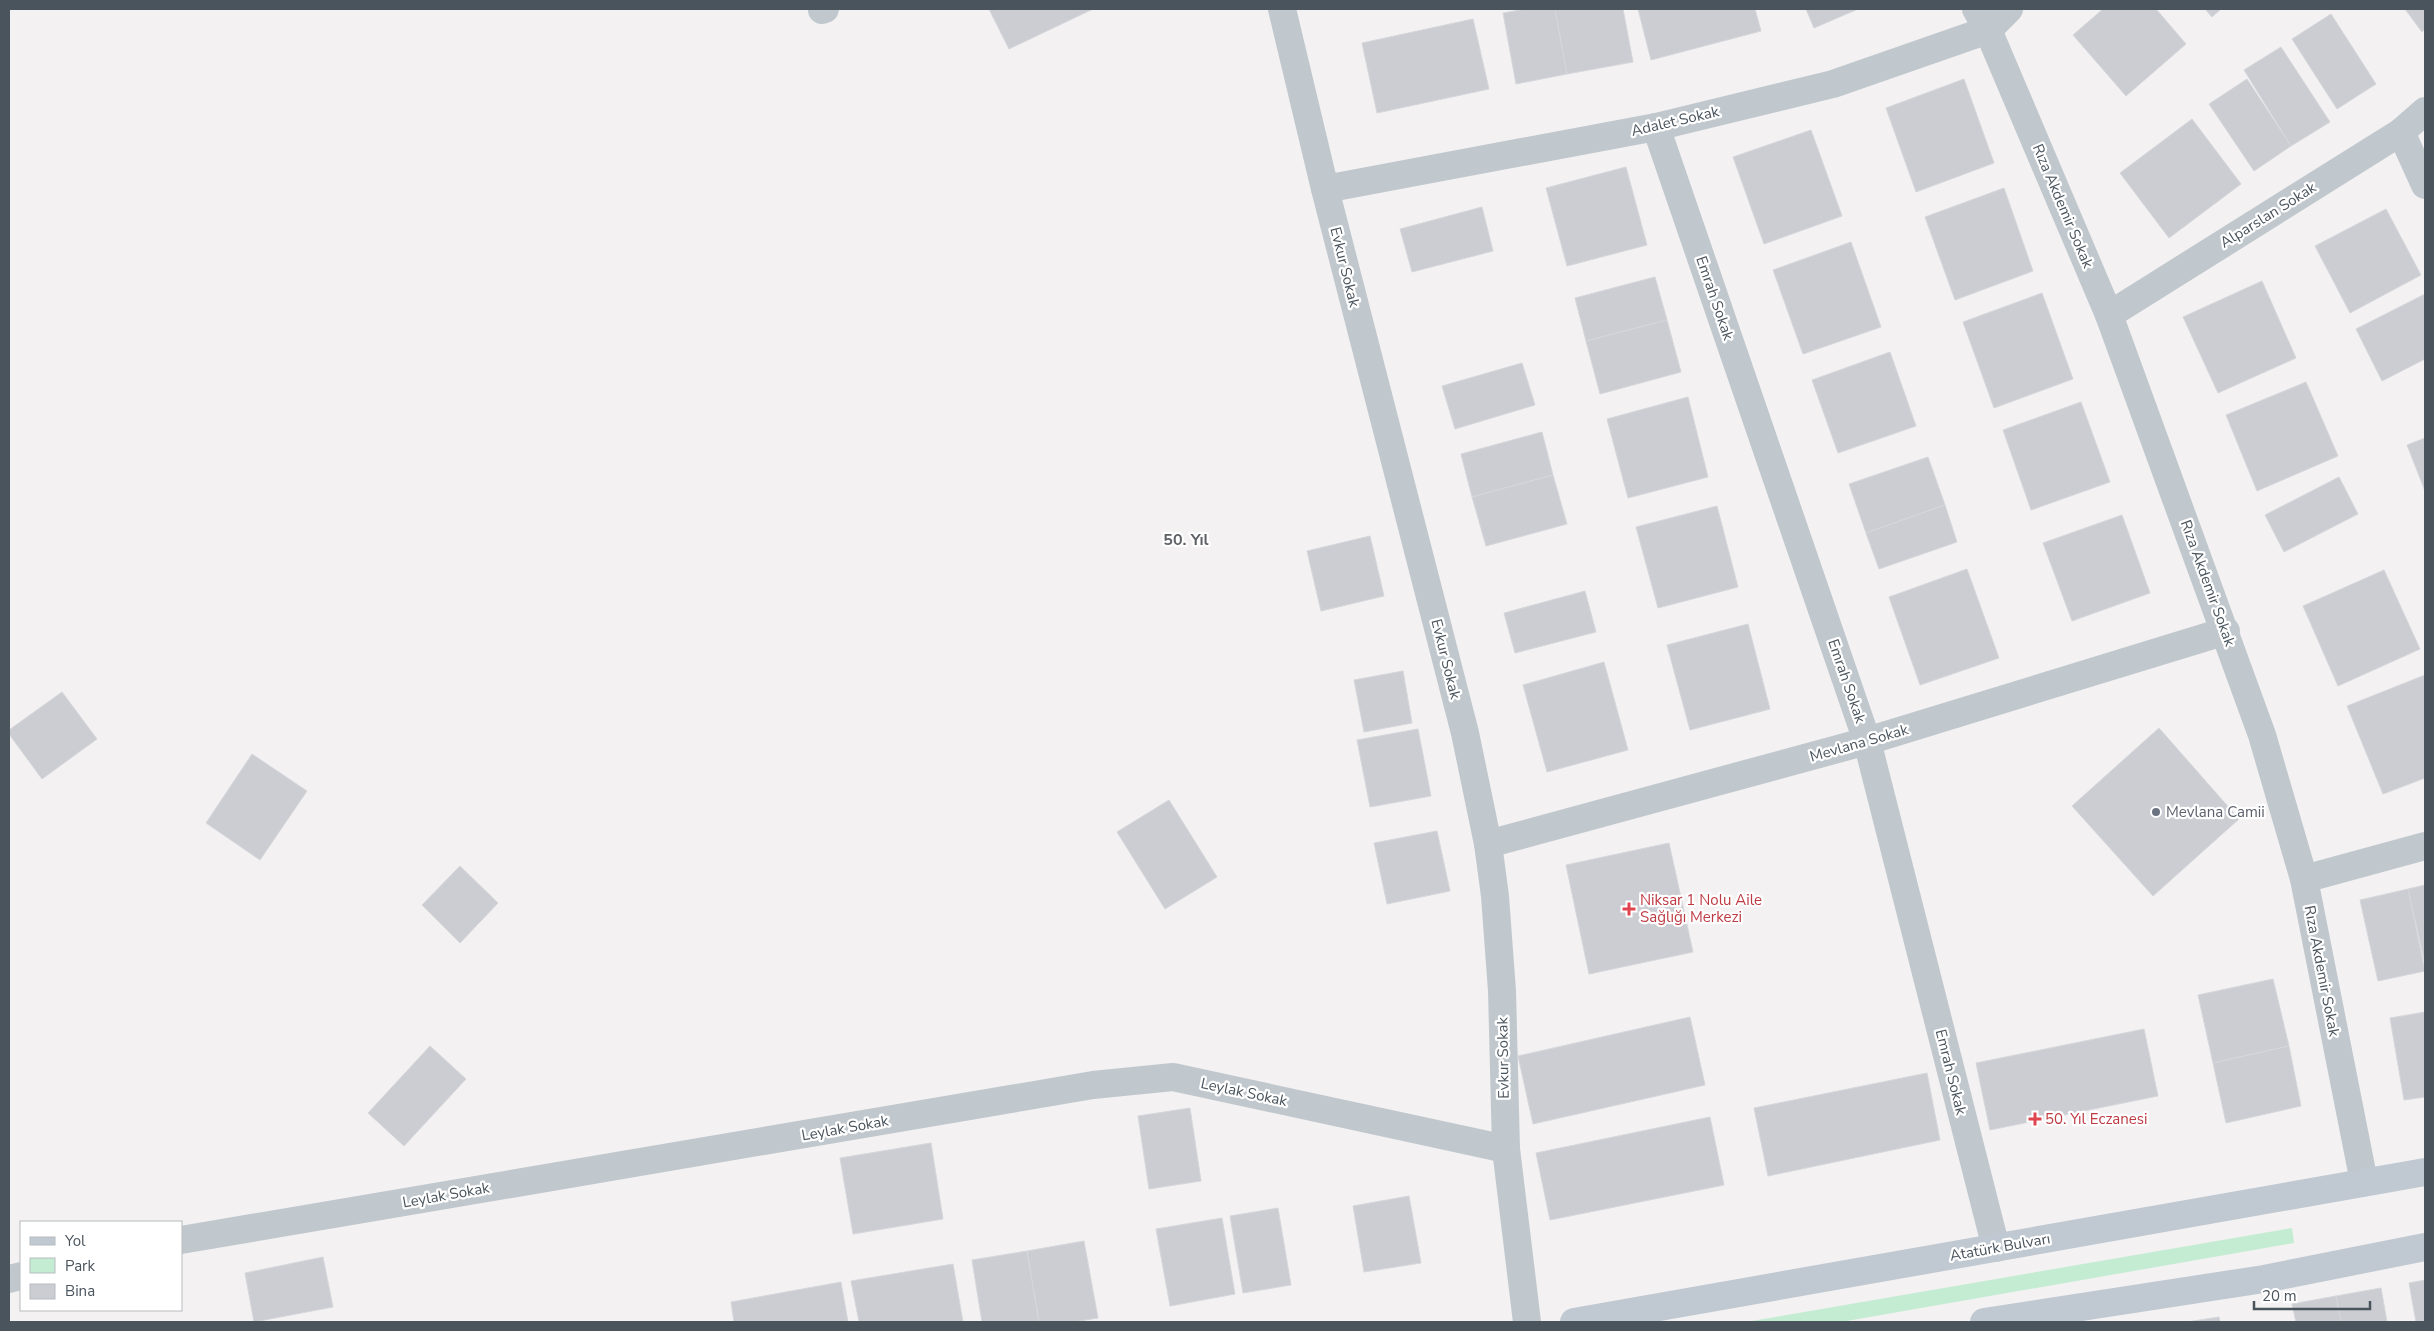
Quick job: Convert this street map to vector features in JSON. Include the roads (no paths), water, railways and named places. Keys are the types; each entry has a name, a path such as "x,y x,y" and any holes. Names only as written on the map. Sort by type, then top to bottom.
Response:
{"main road":[{"name":"Atatürk Bulvarı","path":"1574,1322 2425,1172"},
{"path":"1984,1322 2264,1279 2425,1247"}],"street":[{"name":"Evkur Sokak","path":"1282,9 1325,189 1465,733 1488,844 1495,896 1502,991 1506,1149 1527,1322"},
{"name":"Adalet Sokak","path":"1325,189 1656,127 1832,84 1982,19 2010,9"},
{"name":"Rıza Akdemir Sokak","path":"1982,19 2109,315 2226,631 2262,735 2304,879 2364,1182"},
{"name":"Alparslan Sokak","path":"2109,315 2401,132 2425,111"},
{"name":"Emrah Sokak","path":"1656,127 1867,741 1996,1248"},
{"path":"2401,132 2425,185"},
{"name":"Mevlana Sokak","path":"1488,844 1867,741 2226,631"},
{"path":"2304,879 2425,846"},
{"name":"Leylak Sokak","path":"182,1240 1093,1085 1173,1077 1506,1149"}],"place":[{"name":"Mevlana Camii","path":"2156,812"},
{"name":"Niksar 1 Nolu Aile Sağlığı Merkezi","path":"1629,909"},
{"name":"50. Yıl Eczanesi","path":"2035,1119"}],"district":[{"name":"50. Yıl","path":"1186,540"}]}
